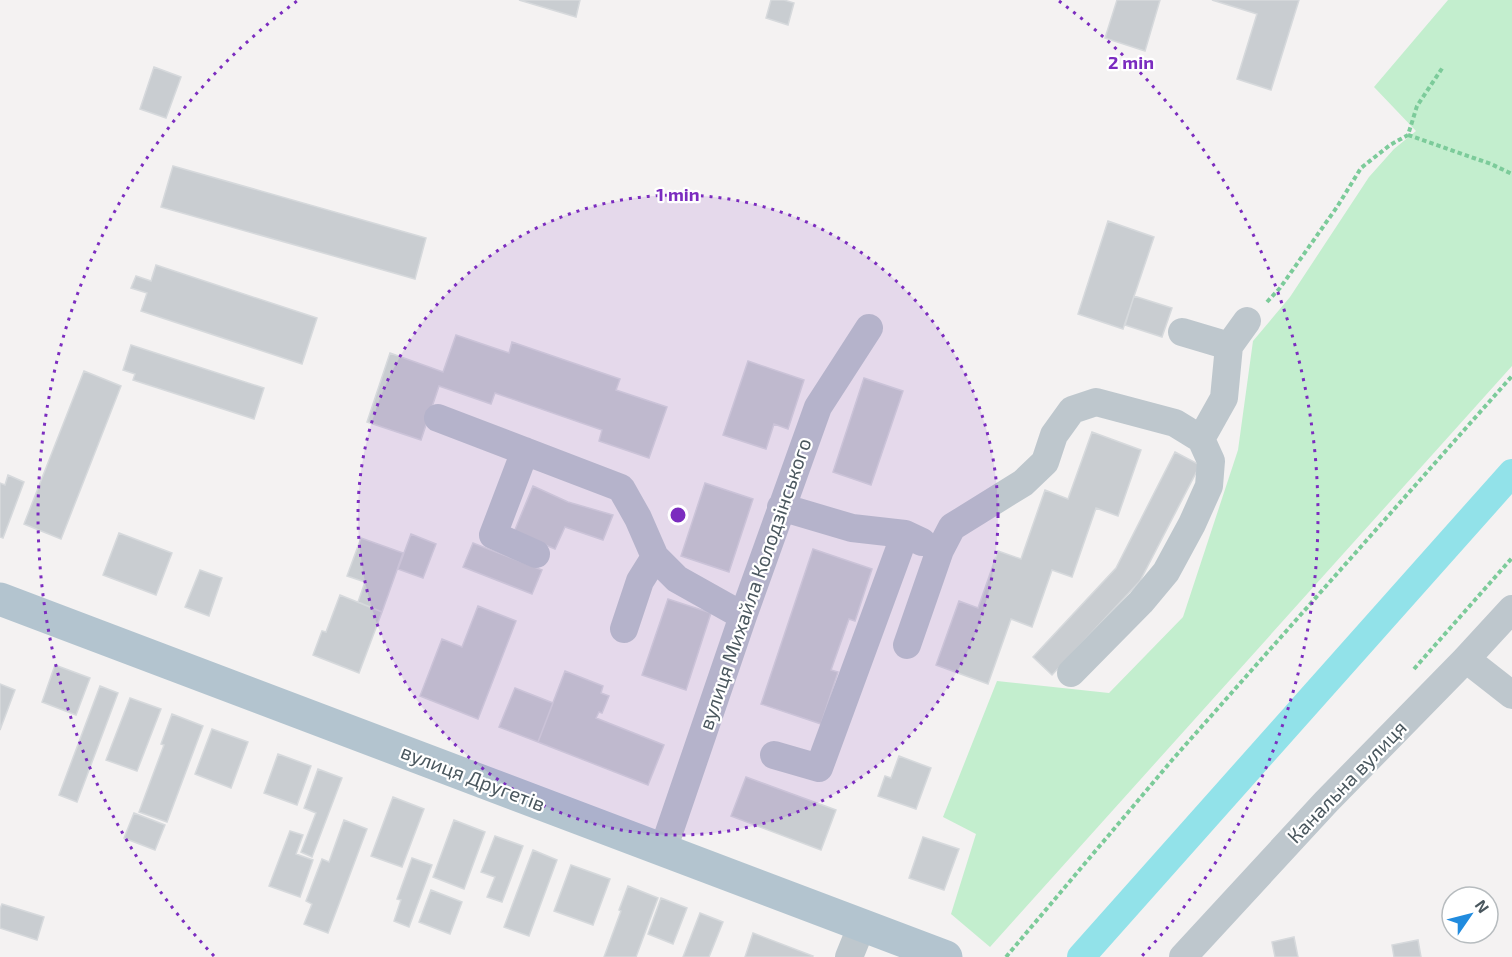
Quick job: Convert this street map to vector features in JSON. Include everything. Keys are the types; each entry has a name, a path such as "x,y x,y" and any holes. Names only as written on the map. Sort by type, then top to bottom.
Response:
{"main road":[{"name":"вулиця Другетів","path":"0,599 946,957"}],"street":[{"path":"1201,439 1224,398 1229,346 1247,321"},
{"name":"вулиця Михайла Колодзінського","path":"663,850 781,507 818,407 869,328"},
{"path":"1182,332 1229,346"},
{"path":"907,645 940,550 952,527 1023,483 1045,462 1053,435 1072,410 1096,402 1175,423 1201,439 1211,461 1209,486 1166,572 1141,602 1071,673"},
{"path":"438,418 621,488 638,518 655,557 677,579 743,616"},
{"path":"525,451 494,535 536,554"},
{"path":"781,507 852,528 905,534 940,550"},
{"path":"774,755 819,768 905,534"},
{"path":"624,629 640,581 655,557"},
{"name":"Канальна вулиця","path":"1183,957 1326,802 1512,609"},
{"path":"1466,659 1512,695"},
{"path":"849,957 862,925"}],"path":[{"path":"1247,321 1281,288 1337,207 1360,168 1390,145 1408,135 1417,106 1443,67"},
{"path":"1408,135 1491,164 1512,174"},
{"path":"1006,957 1173,759 1512,376"}],"green space":[{"path":"1448,0 1512,0 1512,366 990,947 951,914 976,834 943,817 997,681 1109,693 1183,617 1238,450 1253,341 1290,297 1369,177 1394,149 1416,131 1374,87"}],"building":[{"path":"519,0 580,0 576,17"},
{"path":"771,0 794,3 788,25 766,18"},
{"path":"1117,0 1160,0 1145,51 1105,38"},
{"path":"1212,0 1299,0 1271,90 1237,79 1257,14"},
{"path":"154,67 181,77 166,118 140,109"},
{"path":"173,166 426,238 415,279 161,207"},
{"path":"1108,221 1154,237 1123,329 1078,314"},
{"path":"156,265 317,318 302,364 141,311 147,293 131,288 136,276 151,281"},
{"path":"1134,296 1172,308 1162,337 1125,325"},
{"path":"456,335 509,353 512,342 620,379 616,390 667,407 649,458 599,441 602,430 495,393 491,404 439,386 421,440 367,422 390,353 443,372"},
{"path":"131,345 264,388 254,419 133,380 135,374 123,370"},
{"path":"748,361 804,380 788,429 774,424 766,449 723,435"},
{"path":"84,371 121,386 61,539 24,524"},
{"path":"864,378 903,391 871,485 833,472"},
{"path":"1092,432 1141,450 1118,516 1096,508 1072,577 1052,570 1032,627 1011,619 988,684 936,665 959,601 978,608 998,551 1021,559 1045,490 1068,499"},
{"path":"1175,452 1200,465 1140,581 1052,675 1033,657 1116,568"},
{"path":"8,475 24,482 3,538 0,537 0,483 5,485"},
{"path":"705,483 753,499 729,572 681,556"},
{"path":"533,486 568,502 613,515 603,540 565,527 555,549 514,532"},
{"path":"119,533 172,553 156,595 103,575"},
{"path":"411,534 436,544 423,578 398,569"},
{"path":"361,538 403,553 382,612 358,602 365,582 347,576"},
{"path":"473,543 542,570 532,594 463,567"},
{"path":"813,549 872,569 855,621 849,619 831,670 838,672 821,724 761,704"},
{"path":"200,570 222,578 209,616 185,607"},
{"path":"340,595 382,612 359,673 313,655 322,631 326,632"},
{"path":"668,599 711,613 686,690 642,675"},
{"path":"478,606 516,621 478,719 420,696 442,639 462,647"},
{"path":"55,665 90,678 76,715 42,702"},
{"path":"565,671 603,686 601,693 609,696 602,713 599,712 596,718 664,745 648,785 538,742"},
{"path":"0,684 15,690 0,730"},
{"path":"100,686 118,693 77,802 59,795"},
{"path":"515,688 553,703 538,742 499,727"},
{"path":"130,698 161,709 137,771 106,760"},
{"path":"172,714 203,726 167,822 139,812 164,745 161,744"},
{"path":"212,729 248,742 231,788 195,774"},
{"path":"278,754 311,766 297,805 264,793"},
{"path":"899,756 931,768 916,809 878,796 885,776 891,778"},
{"path":"318,769 342,778 312,857 301,852 316,813 304,808"},
{"path":"746,777 836,810 821,850 731,816"},
{"path":"393,797 424,809 402,867 371,856"},
{"path":"134,813 165,825 155,850 124,838"},
{"path":"344,820 367,829 328,933 304,924 312,904 306,901 322,859 329,862"},
{"path":"454,820 485,832 464,889 433,877"},
{"path":"290,831 303,835 296,854 313,860 300,897 269,886"},
{"path":"495,836 523,846 502,902 487,897 495,877 481,872"},
{"path":"923,837 959,849 944,890 909,878"},
{"path":"533,850 557,860 529,936 504,927"},
{"path":"412,858 432,865 409,927 394,921 401,900 397,899"},
{"path":"571,865 610,879 593,925 554,911"},
{"path":"628,886 658,898 636,957 604,957 621,911 619,910"},
{"path":"431,890 462,902 450,934 419,922"},
{"path":"661,898 687,908 673,944 648,934"},
{"path":"2,904 44,917 37,940 0,928"},
{"path":"700,913 723,922 709,957 683,957"},
{"path":"753,933 813,956 745,957"},
{"path":"1294,937 1298,957 1275,957 1272,942"},
{"path":"1418,940 1421,957 1394,957 1392,945"}],"waterway":[{"path":"1081,957 1512,473"}]}
